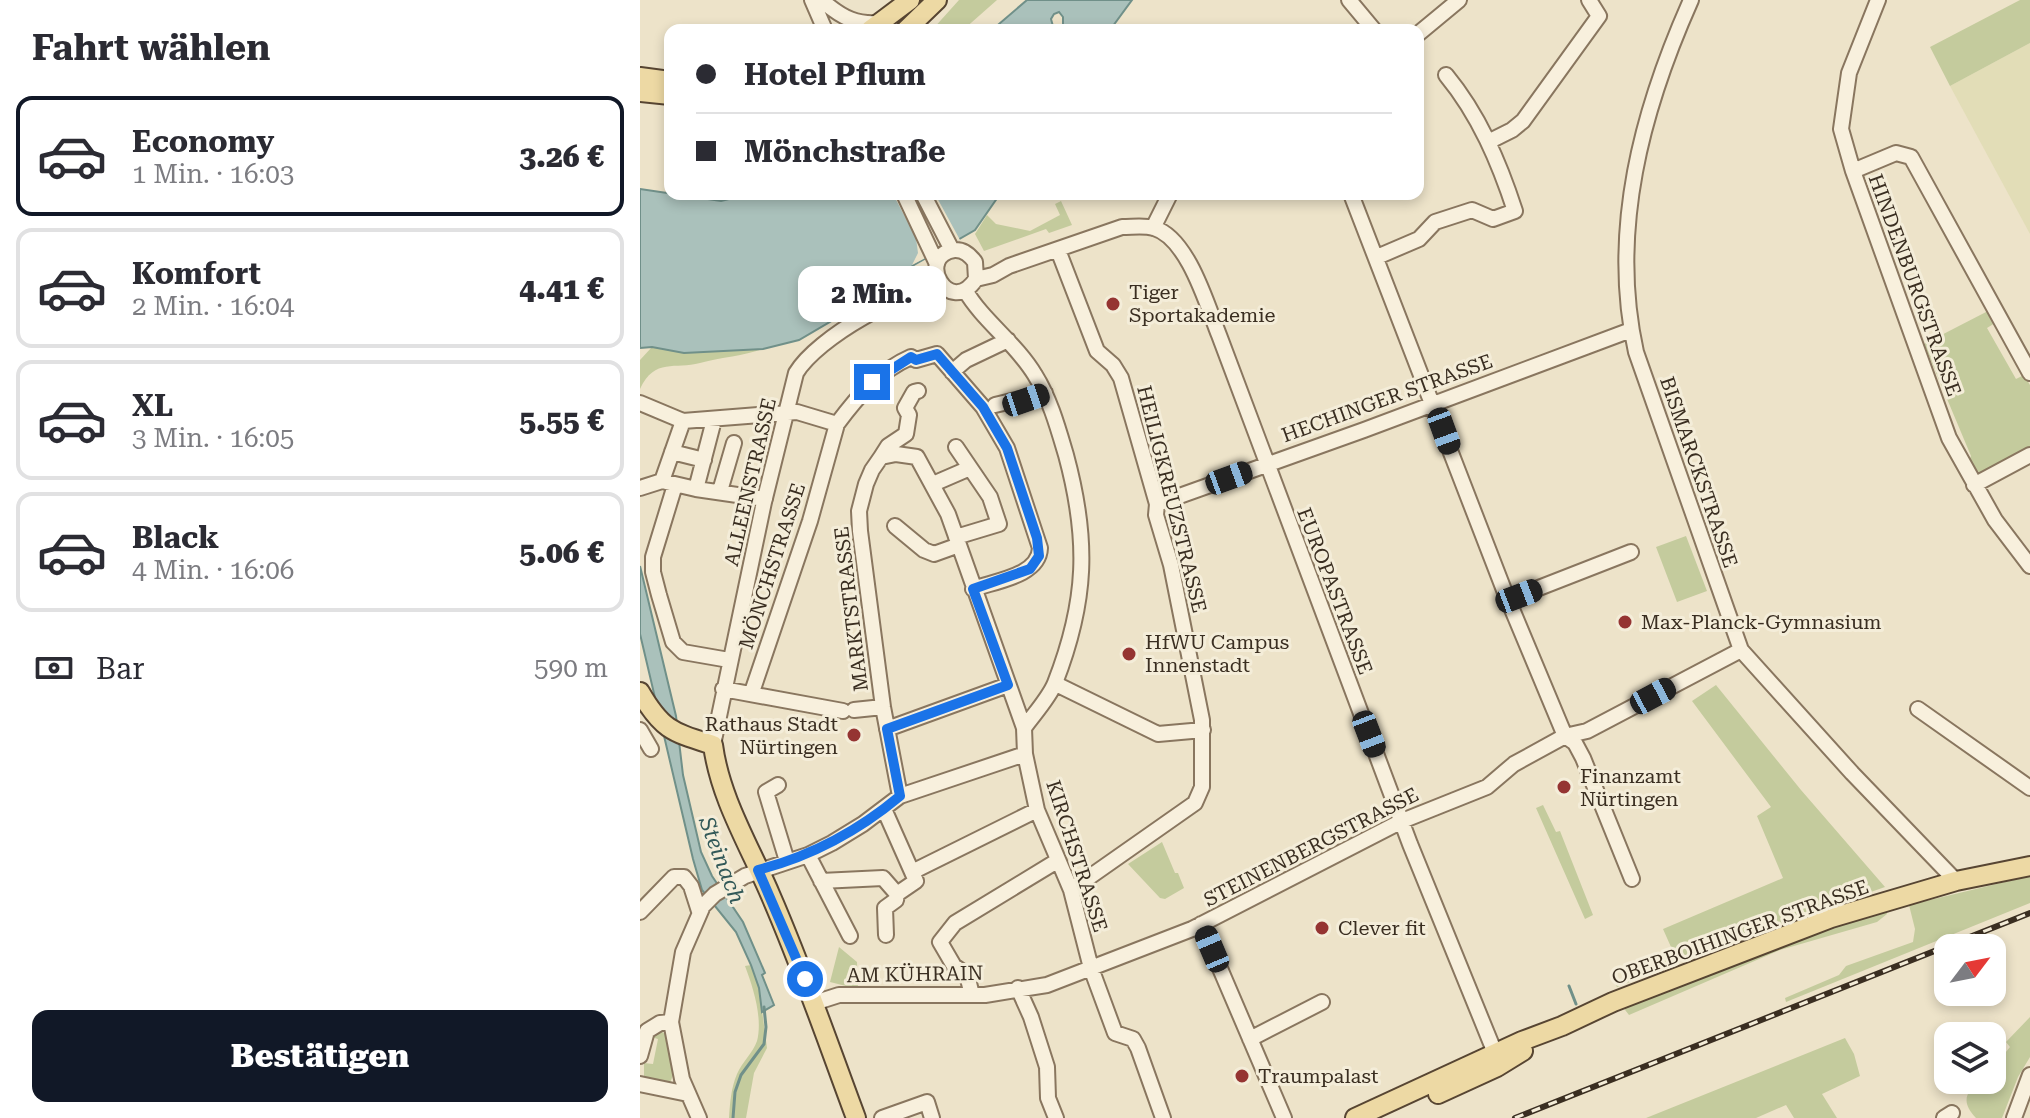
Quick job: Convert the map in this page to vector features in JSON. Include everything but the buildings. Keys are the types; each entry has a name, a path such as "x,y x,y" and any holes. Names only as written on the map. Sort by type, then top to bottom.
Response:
{"main road":[{"path":"879,24 910,0"},
{"path":"912,24 937,0"},
{"path":"640,77 664,80"},
{"path":"640,92 664,94"},
{"path":"640,692 656,718 667,729 713,745 724,789 814,1003 856,1118"},
{"name":"OBERBOIHINGER STRASSE","path":"1355,1118 1503,1056 1562,1026 1666,981 1831,918 1956,881 2030,866"},
{"path":"1379,1118 1481,1075 1492,1062 1503,1056"}],"street":[{"path":"1349,0 1369,24"},
{"path":"1424,29 1459,0"},
{"path":"1488,142 1523,121 1599,16 1589,0"},
{"name":"BISMARCKSTRASSE","path":"1691,0 1665,58 1637,155 1626,225 1631,330 1636,352 1741,650 1852,773 1956,881"},
{"name":"HINDENBURGSTRASSE","path":"1878,0 1849,73 1841,129 1853,171 1949,438 1995,520 2030,566"},
{"path":"821,1 840,16 862,24"},
{"path":"821,1 824,24"},
{"path":"821,1 833,24"},
{"path":"1377,257 1419,239 1435,222 1472,210 1493,219 1515,211 1488,142 1466,100 1446,75"},
{"path":"1853,171 1896,153 1911,157 2030,373"},
{"path":"907,200 936,263 936,275 946,289 965,290 1029,366 1045,393 1073,482 1082,535 1079,604 1069,648 1056,682 1024,728"},
{"path":"926,200 952,249"},
{"path":"965,290 976,279 1122,227 1153,228 1167,200"},
{"path":"1353,200 1508,600 1565,736 1575,743 1583,758 1632,879"},
{"name":"EUROPASTRASSE","path":"1153,228 1170,238 1184,254 1194,273 1402,821 1503,1056"},
{"path":"936,263 952,249 966,252 975,262 976,279"},
{"name":"HEILIGKREUZSTRASSE","path":"1058,250 1097,351 1113,365 1121,378 1157,504 1156,515 1171,565 1203,730 1202,787 1195,803 1071,890"},
{"path":"975,262 1009,266"},
{"name":"ALLEENSTRASSE","path":"916,292 936,263"},
{"name":"ALLEENSTRASSE","path":"713,745 729,660 796,373 810,355 886,305 916,292 946,289"},
{"name":"HECHINGER STRASSE","path":"1157,504 1631,330"},
{"path":"973,589 1030,569 1039,556 1037,538 1007,448 989,406 952,372 966,360 1008,340"},
{"name":"MÖNCHSTRASSE","path":"752,692 810,521 837,424 872,382 911,357 916,360 937,354 952,372"},
{"name":"MARKTSTRASSE","path":"900,796 883,707 859,511 872,470 888,446 906,434 909,415 905,408 914,392 918,391"},
{"path":"989,406 1045,393"},
{"path":"640,403 683,421 797,412 837,424"},
{"path":"696,489 714,420"},
{"path":"683,421 672,452 652,564 673,642 683,652 729,660"},
{"path":"720,491 734,443"},
{"path":"895,526 924,550 934,554 999,524 990,497 956,447"},
{"path":"672,452 704,460"},
{"name":"KIRCHSTRASSE","path":"881,457 896,454 917,457 933,484 958,541 1024,728 1025,754 1037,810 1071,890 1091,968 1115,1033 1133,1039 1138,1048 1163,1118"},
{"path":"1974,485 2030,455"},
{"path":"933,484 970,468"},
{"path":"640,488 668,483 765,499"},
{"path":"1508,600 1631,552"},
{"name":"STEINENBERGSTRASSE","path":"1091,968 1201,924 1402,821 1487,787 1514,764 1565,736 1587,731 1741,650"},
{"path":"1056,682 1158,734 1203,730"},
{"path":"887,729 1008,685"},
{"path":"723,689 849,710 883,707"},
{"path":"1918,709 2030,788"},
{"path":"640,730 651,749"},
{"path":"699,1118 682,1079 671,1022 683,952 703,906 723,888 758,870 808,855 863,824 900,796 1025,754"},
{"path":"778,785 766,792 787,861"},
{"path":"884,809 916,881 897,894 896,900 885,908 886,935"},
{"path":"912,872 1037,810"},
{"path":"808,855 850,936"},
{"path":"978,995 967,975 954,966 940,942 955,923 1057,861"},
{"path":"640,912 674,877 684,877 703,906"},
{"path":"821,881 883,878 897,894"},
{"path":"1201,924 1284,1118"},
{"name":"AM KÜHRAIN","path":"814,1003 839,995 978,995 1047,985 1091,968"},
{"path":"1018,988 1047,1067 1048,1098 1056,1118"},
{"path":"1250,1039 1322,1002"},
{"path":"640,1056 647,1031 660,1023 671,1022"},
{"path":"2014,1118 2030,1075"},
{"path":"640,1084 688,1094"},
{"path":"882,1118 927,1102 932,1118"}],"shaded area":[{"path":"2030,43 2030,234 1950,86"}],"green space":[{"path":"959,0 997,0 970,24 937,24"},
{"path":"2020,0 2030,0 2030,43 1950,86 1930,47"},
{"path":"1061,201 1072,225 1049,233 1046,229 984,251 975,234 987,215 996,224 1030,231 1060,215 1055,204"},
{"path":"1988,311 1995,323 1987,328 2016,379 2024,375 2030,385 2030,449 1983,474 1973,469 1969,461 1971,456 1924,344"},
{"path":"652,347 684,353 763,349 659,369 652,372 640,389 640,360"},
{"path":"1686,536 1707,591 1677,602 1656,547"},
{"path":"1716,685 1885,887 1721,945 1617,987 1614,982 1675,956 1663,929 1783,878 1757,816 1771,807 1692,701"},
{"path":"1543,805 1556,832 1560,831 1593,915 1585,919 1536,808"},
{"path":"1162,842 1184,888 1165,899 1160,898 1128,864"},
{"path":"2030,876 2030,903 1954,934 1934,934 1934,942 1786,1002 1785,998 1839,975 1846,966 1913,942 1915,929 1909,905"},
{"path":"1886,907 1887,914 1877,922 1780,950 1629,1015 1622,1006"},
{"path":"839,947 857,962 858,989 830,982"},
{"path":"751,965 759,988 767,1048 754,1073 746,1118 729,1118 735,1079 759,1032 756,1003 745,966"},
{"path":"2030,1017 2030,1057 2018,1077 2002,1118 1976,1118 1968,1107 1968,1094 2006,1094 2006,1052 2010,1047 2006,1042"},
{"path":"658,1029 665,1034 673,1060 669,1084 644,1078 644,1063 653,1064 658,1039 648,1036"},
{"path":"1845,1038 1854,1054 1860,1076 1822,1094 1837,1118 1794,1118 1786,1105 1756,1118 1646,1118"}],"water":[{"path":"1027,0 1132,0 1114,24 1063,24 1059,12 1051,19 1052,24 999,24"},
{"path":"640,189 664,193 664,200 996,200 975,230 884,285 878,284 877,290 840,315 834,314 833,320 799,340 763,349 684,353 640,348"},
{"path":"640,566 676,716 683,775 701,852 712,876 743,922 765,973 762,975 774,1005 762,1012 759,988 751,965 736,932 702,890 693,859 640,634"}],"pier":[{"path":"896,200 938,200 960,240 912,265 918,253 916,238"}],"waterway":[{"path":"1569,986 1576,1004"},
{"name":"Steinach","path":"733,1118 735,1092 741,1075 764,1044 764,1007"}],"railway":[{"path":"1515,1118 2030,913"}],"place":[{"name":"Tiger Sportakademie","path":"1113,304"},
{"name":"Max-Planck-Gymnasium","path":"1625,622"},
{"name":"HfWU Campus Innenstadt","path":"1129,654"},
{"name":"Rathaus Stadt Nürtingen","path":"854,735"},
{"name":"Finanzamt Nürtingen","path":"1564,787"},
{"name":"Clever fit","path":"1322,928"},
{"name":"Traumpalast","path":"1242,1076"}],"route":[{"path":"805,979 758,870 808,855 832,843 900,796 887,729 1008,685 973,589 1030,569 1036,563 1040,548 1007,448 983,407 937,354 916,360 911,357 872,382"}]}
